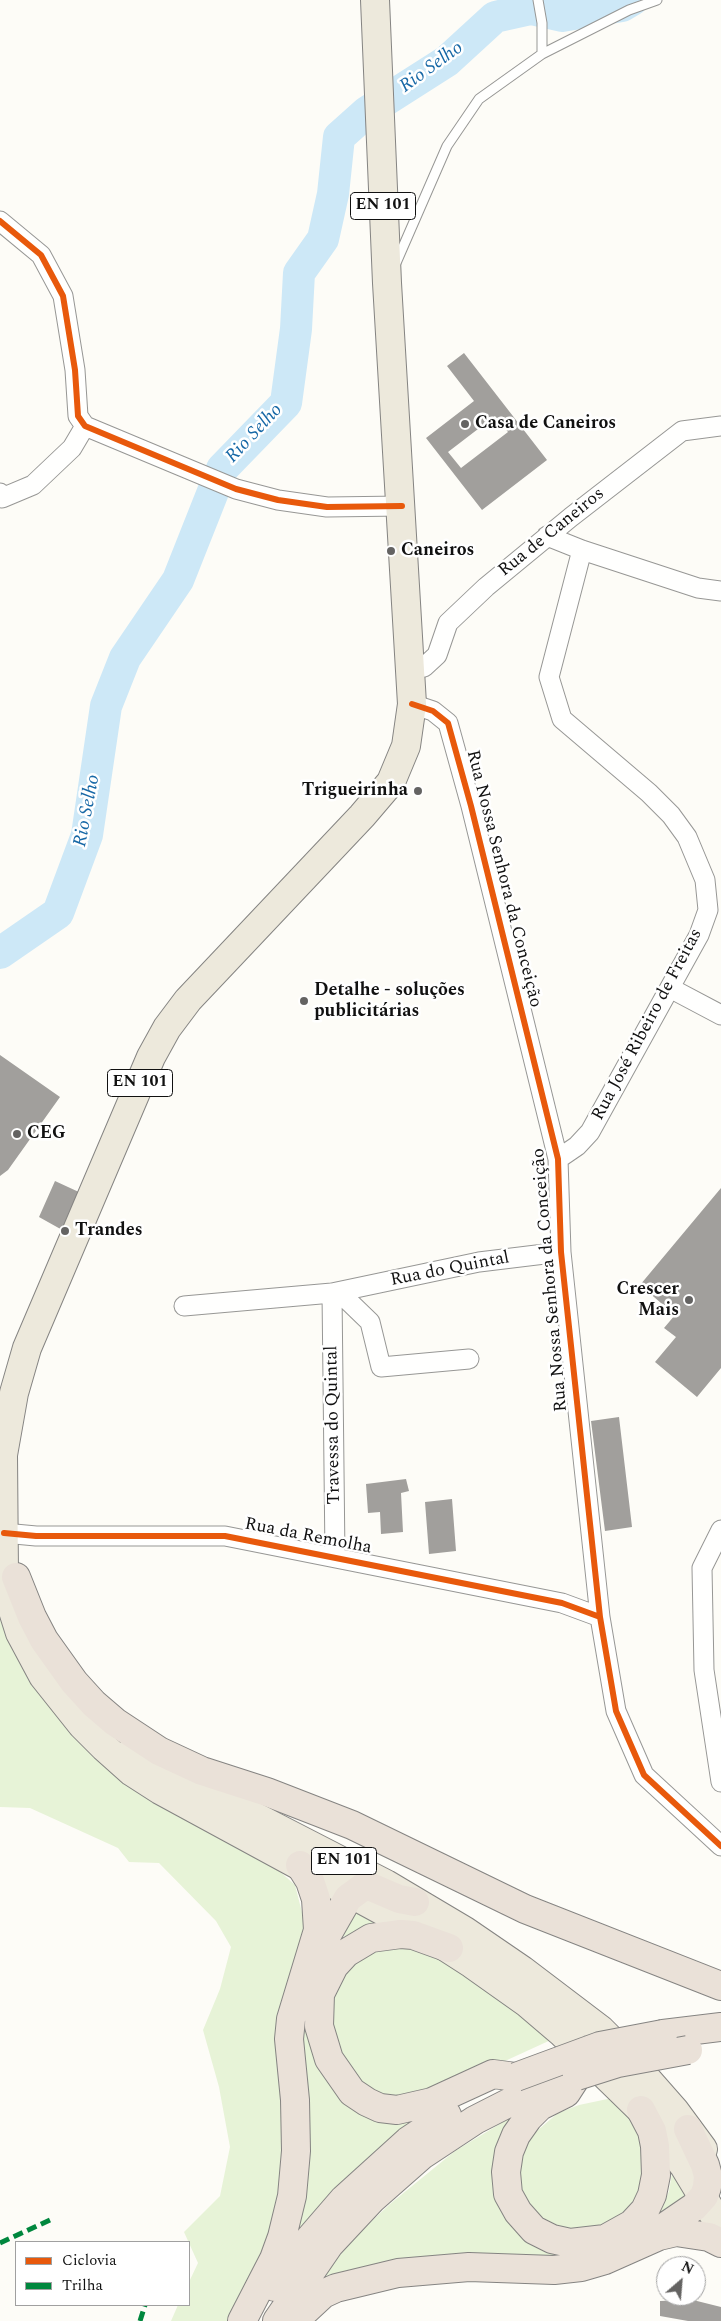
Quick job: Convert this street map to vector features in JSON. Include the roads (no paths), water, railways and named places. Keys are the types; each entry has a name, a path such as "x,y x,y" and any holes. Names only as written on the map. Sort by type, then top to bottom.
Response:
{"highway":[{"path":"16,1577 44,1640 74,1682 94,1704 115,1722 159,1751 202,1771 267,1792 352,1825 525,1909 721,1986"},
{"path":"242,2321 274,2259 286,2224 292,2196 296,2130 289,2039 291,2019 306,1975 318,1930 318,1917 313,1890 300,1865"},
{"path":"306,1975 326,1932 340,1908 352,1894 363,1887 371,1887 399,1899 415,1902"},
{"path":"449,1948 413,1935 401,1934 371,1938 346,1953 334,1966 320,1994 319,2026 330,2059 352,2092 380,2108 397,2110 432,2102 493,2074 523,2085"},
{"path":"254,2321 306,2242 362,2181 408,2141 461,2106 523,2085 600,2046 663,2034 721,2027"},
{"path":"277,2321 328,2245 372,2199 422,2155 523,2085 577,2076 618,2063 721,2046"},
{"path":"577,2076 566,2093 540,2106 528,2118 516,2135 509,2152 506,2172 508,2194 518,2212 534,2230 552,2239 570,2244 588,2242 605,2239 619,2232 638,2217 652,2195 657,2160 652,2131 642,2110"},
{"path":"635,2246 680,2217 712,2186 688,2129"},
{"path":"294,2321 323,2294 350,2283 398,2273 469,2267 554,2270 581,2267 606,2260 659,2236 676,2232 709,2237 721,2243"}],"main road":[{"name":"EN 101","path":"375,0 387,283 402,506 412,704 406,746 391,782 362,816 188,1000 167,1028 151,1057 27,1348 14,1393 3,1455 4,1573 8,1595 20,1633 43,1676 82,1724 132,1772 160,1790 449,1948 508,1989 561,2032 642,2110 665,2138 712,2186 721,2227"},
{"name":"EN 101","path":"4,1533 24,1612 40,1650 79,1703 104,1728 131,1748 184,1780 352,1865 490,1947 601,2030 648,2079 688,2129"}],"street":[{"path":"0,221 41,255 63,296 81,421 72,448 33,485 1,498"},
{"path":"81,421 198,474 236,489 278,500 327,507 402,506"},
{"name":"Rua de Caneiros","path":"410,669 424,667 437,655 448,623 486,587 547,536 682,431 721,426"},
{"path":"547,536 582,550 698,588 721,592"},
{"name":"Rua José Ribeiro de Freitas","path":"558,1159 577,1146 590,1132 699,935 708,910 705,880 687,837 671,814 650,793 562,719 549,677 582,550"},
{"name":"Rua Nossa Senhora da Conceição","path":"412,704 433,711 448,723 471,806 558,1159 561,1252 600,1617 616,1712 644,1774 721,1846"},
{"path":"670,988 721,1014"},
{"name":"Rua do Quintal","path":"184,1306 336,1293 478,1262 561,1252"},
{"path":"336,1293 370,1322 382,1367 469,1359"},
{"name":"Travessa do Quintal","path":"335,1557 336,1293"},
{"path":"721,1530 702,1568 704,1670 721,1782"},
{"name":"Rua da Remolha","path":"4,1533 36,1536 225,1536 562,1602 600,1617"}],"lane":[{"path":"538,0 542,23 542,54"},
{"path":"387,283 447,146 480,99 542,54 629,10 657,0"}],"waterway":[{"name":"Rio Selho","path":"0,953 58,913 87,835 106,706 125,658 178,580 222,469 286,403 296,329 299,273 323,239 333,194 339,137 367,112 447,61 495,17 531,9 562,16 622,6 632,0"}],"place":[{"name":"Casa de Caneiros","path":"465,424"},
{"name":"Caneiros","path":"391,551"},
{"name":"Trigueirinha","path":"418,791"},
{"name":"Detalhe - soluções publicitárias","path":"304,1001"},
{"name":"CEG","path":"17,1134"},
{"name":"Trandes","path":"65,1231"},
{"name":"Crescer Mais","path":"689,1300"}]}
